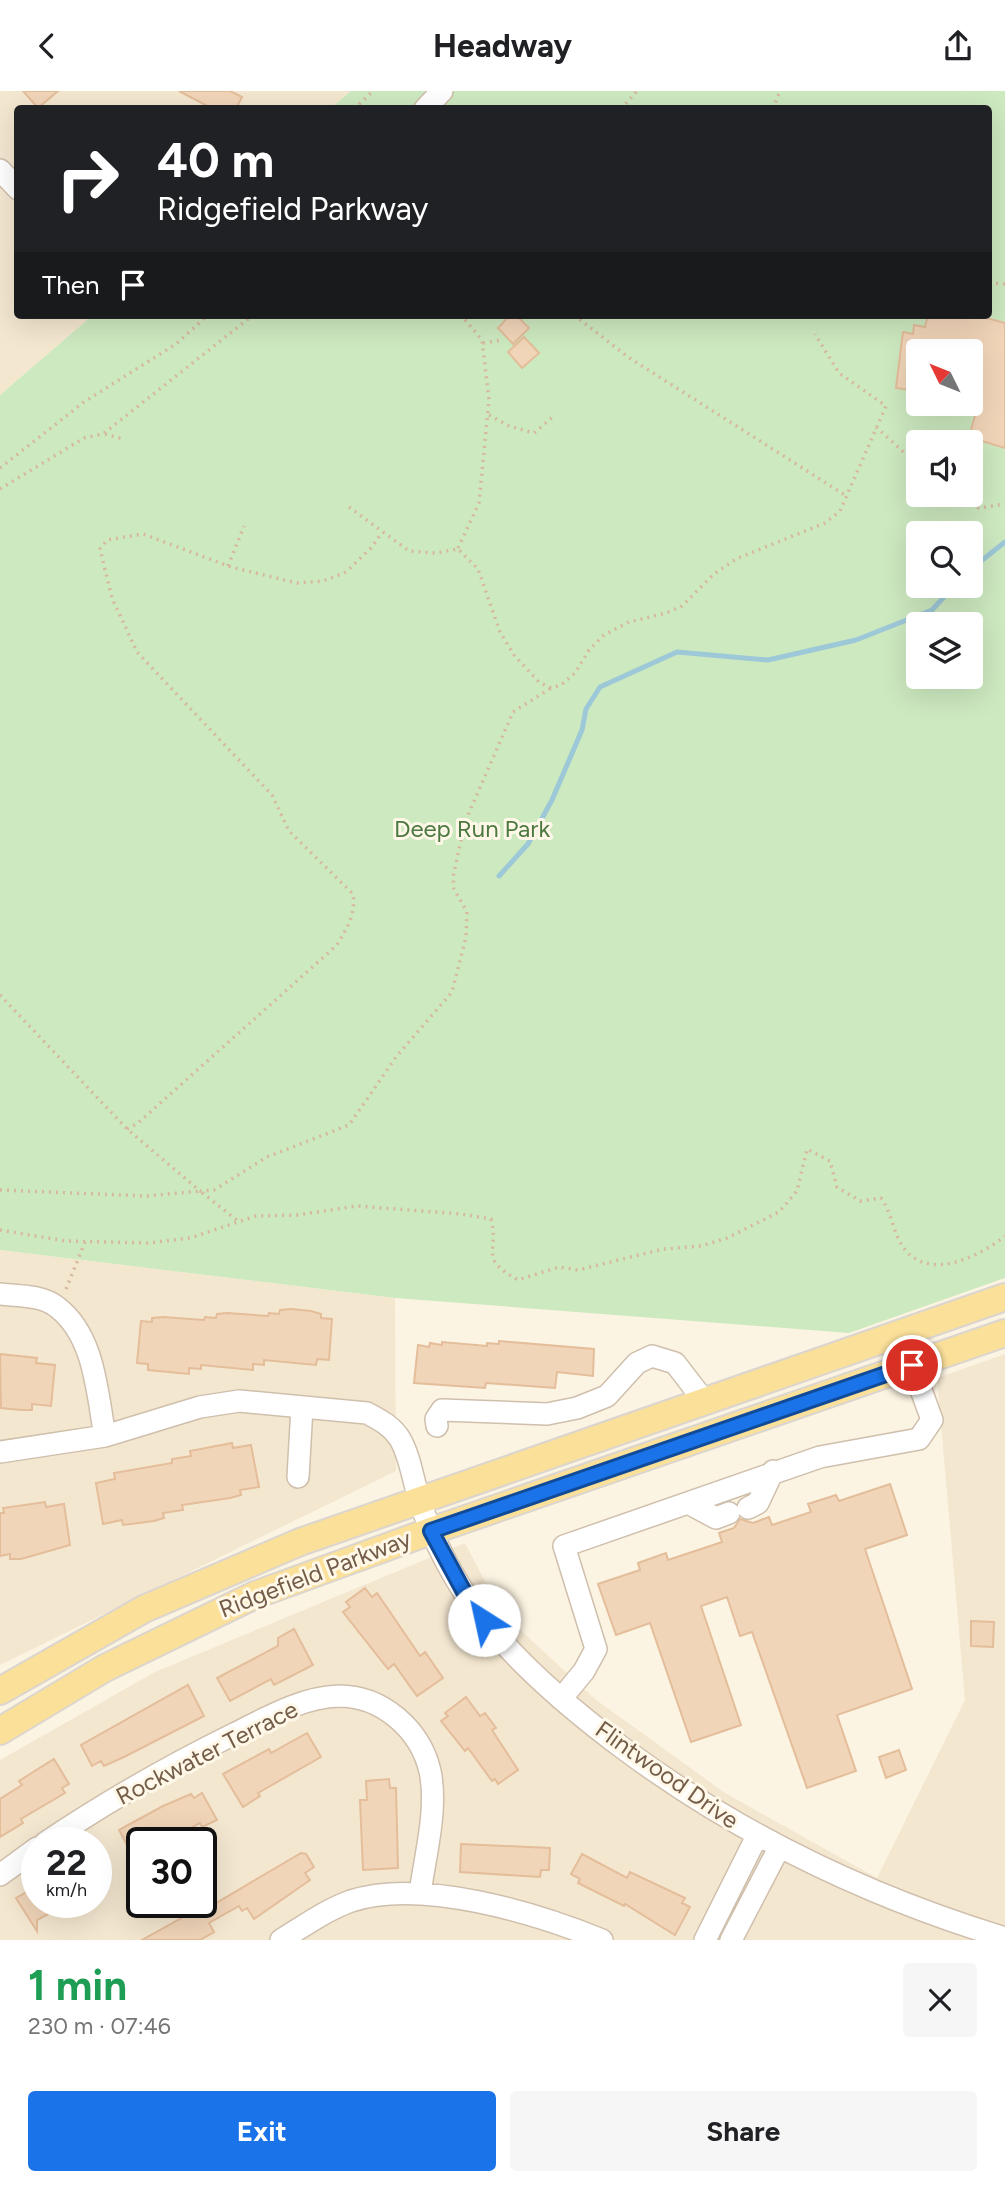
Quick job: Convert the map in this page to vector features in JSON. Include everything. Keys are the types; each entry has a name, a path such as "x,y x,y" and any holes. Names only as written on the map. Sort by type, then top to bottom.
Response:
{"main road":[{"name":"Ridgefield Parkway","path":"0,1691 144,1609 208,1579 332,1529 1005,1297"},
{"name":"Ridgefield Parkway","path":"0,1731 105,1668 212,1613 314,1571 1005,1333"}],"street":[{"path":"429,105 442,91"},
{"path":"0,170 14,185"},
{"path":"0,1294 35,1298 57,1307 80,1335 90,1355 105,1436"},
{"path":"437,1426 436,1419 442,1410 547,1414 577,1408 607,1396 637,1363 652,1356 675,1363 705,1402"},
{"path":"561,1699 584,1671 596,1649 564,1546 774,1471 821,1457 919,1439 932,1420 912,1365"},
{"name":"Flintwood Drive","path":"0,1452 105,1436 200,1407 239,1401 368,1413 385,1422 402,1442 431,1531 463,1590 484,1620 561,1699 670,1783 779,1849 885,1897 1005,1938"},
{"path":"298,1477 302,1407"},
{"path":"688,1503 716,1518 739,1511 758,1503 774,1471"},
{"name":"Rockwater Terrace","path":"71,1827 156,1775 272,1715 310,1701 337,1696 372,1700 398,1718 423,1752 430,1772 429,1822 420,1893"},
{"path":"705,1940 757,1836"},
{"path":"731,1940 779,1849"},
{"path":"0,1875 21,1860"},
{"path":"281,1940 351,1902 388,1894 420,1893 518,1911 602,1940"}],"path":[{"path":"358,105 373,91"},
{"path":"625,105 637,91"},
{"path":"0,468 84,402 176,344 204,319"},
{"path":"0,489 84,438 103,433 248,319"},
{"path":"458,549 479,503 489,415 483,343 464,319"},
{"path":"579,319 628,357 848,496"},
{"path":"0,1190 146,1196 214,1191 267,1157 349,1125 396,1057 452,992 466,937 464,906 453,877 465,822 513,712 551,688 561,685 575,673 589,650 604,635 629,622 682,606 714,574 736,559 825,523 840,511 886,406 839,373 815,334"},
{"path":"483,343 502,340"},
{"path":"489,415 509,426 534,433 555,415"},
{"path":"876,428 906,455"},
{"path":"103,433 123,439"},
{"path":"977,507 1005,504"},
{"path":"349,507 409,551 458,549 478,569 500,632 514,655 538,683 551,688"},
{"path":"228,566 244,526"},
{"path":"127,1129 138,1123 337,945 351,921 352,894 289,831 272,795 137,652 112,598 100,549 107,540 143,534 228,566 297,583 323,581 346,572 372,547 382,531"},
{"path":"0,995 127,1129 238,1221"},
{"path":"0,1230 85,1242 148,1243 190,1238 238,1221 357,1206 461,1213 491,1219 495,1234 490,1248 494,1261 500,1270 518,1280 559,1267 578,1270 663,1249 701,1246 727,1238 779,1212 797,1191 807,1149 830,1161 837,1187 860,1201 881,1198 889,1209 907,1253 928,1264 957,1262 990,1248 1005,1236"},
{"path":"57,1307 74,1274 85,1242"}],"shaded area":[{"path":"0,91 351,91 335,105 14,105 14,319 88,319 0,395"},
{"path":"0,1250 395,1298 396,1471 0,1665"},
{"path":"1005,1354 1005,1940 0,1940 0,1760 155,1672 465,1543 501,1612 595,1699 725,1793 877,1878 965,1700 937,1378"}],"green space":[{"name":"Deep Run Park","path":"351,91 1005,91 1005,1278 849,1333 395,1298 0,1250 0,395 88,319 992,319 992,105 335,105"}],"building":[{"path":"23,91 58,91 42,105 35,105"},
{"path":"179,91 230,91 242,97 238,105 205,105"},
{"path":"506,319 520,319 529,328 513,344 498,328"},
{"path":"927,319 990,319 1005,323 1005,448 983,441 983,430 971,430 975,417 984,417 984,339 906,339 906,389 896,388 903,332 913,334 914,325 925,327"},
{"path":"524,337 539,353 522,368 508,352"},
{"path":"280,1310 311,1311 321,1314 321,1318 332,1319 329,1360 317,1359 316,1365 264,1360 264,1365 253,1364 253,1370 201,1365 201,1369 189,1368 189,1374 148,1370 148,1364 137,1363 141,1321 152,1322 152,1318 163,1317 204,1320 205,1317 216,1318 217,1314 227,1313 268,1316 269,1313 279,1314"},
{"path":"499,1341 594,1349 593,1376 557,1372 555,1388 486,1383 485,1388 414,1383 418,1345 429,1347 430,1343 442,1345 442,1342 487,1346 487,1343 499,1344"},
{"path":"0,1354 37,1358 36,1363 55,1365 51,1406 32,1404 32,1410 1,1408"},
{"path":"232,1443 233,1448 251,1445 259,1487 240,1490 241,1495 230,1498 182,1505 183,1510 163,1513 164,1518 154,1521 123,1525 122,1520 103,1524 96,1483 115,1479 114,1473 172,1463 172,1459 191,1456 190,1451"},
{"path":"890,1484 907,1535 865,1549 912,1689 837,1715 856,1771 807,1788 752,1632 740,1636 727,1597 701,1606 741,1725 691,1742 650,1623 616,1635 598,1584 640,1570 638,1563 666,1553 668,1560 722,1542 719,1533 734,1528 740,1519 753,1523 769,1517 772,1525 811,1512 808,1504 836,1495 839,1501"},
{"path":"45,1502 46,1507 64,1504 70,1545 21,1559 10,1559 10,1554 0,1556 0,1513 4,1513 3,1508"},
{"path":"365,1588 372,1597 377,1593 420,1656 425,1652 443,1678 417,1696 394,1664 388,1669 343,1612 350,1607 346,1602"},
{"path":"971,1621 994,1622 993,1647 971,1646"},
{"path":"294,1629 313,1665 274,1685 271,1679 230,1701 217,1678 278,1646 278,1638"},
{"path":"188,1685 204,1716 104,1766 101,1761 92,1766 81,1745"},
{"path":"466,1697 480,1716 485,1713 496,1728 492,1730 518,1770 498,1784 495,1779 492,1781 468,1748 465,1751 441,1721 448,1716 445,1713"},
{"path":"307,1733 321,1757 258,1793 260,1796 243,1807 223,1774 269,1749 271,1753"},
{"path":"899,1750 906,1770 886,1778 879,1757"},
{"path":"54,1759 69,1784 62,1788 65,1793 21,1819 23,1823 0,1837 0,1799 22,1785 19,1781"},
{"path":"389,1779 390,1788 396,1788 398,1868 363,1870 360,1800 367,1800 366,1781"},
{"path":"202,1793 217,1820 202,1827 200,1823 192,1827 126,1827 126,1843 119,1830 191,1794 194,1798"},
{"path":"461,1844 550,1848 549,1870 541,1870 540,1877 460,1872"},
{"path":"301,1853 306,1854 314,1867 305,1873 310,1880 254,1919 247,1908 242,1911 239,1906 209,1923 214,1932 200,1940 142,1940 181,1918 217,1918 217,1902"},
{"path":"582,1854 627,1878 630,1872 685,1898 682,1903 690,1907 675,1935 625,1904 624,1906 578,1883 580,1879 571,1874"},
{"path":"29,1918 41,1918 37,1920 37,1931"}],"waterway":[{"path":"983,559 1005,542"},
{"path":"499,876 528,844 552,800 582,730 586,709 600,687 677,652 768,660 856,640 932,610 943,598"}],"route":[{"path":"484,1620 463,1590 431,1531 912,1365"}]}
